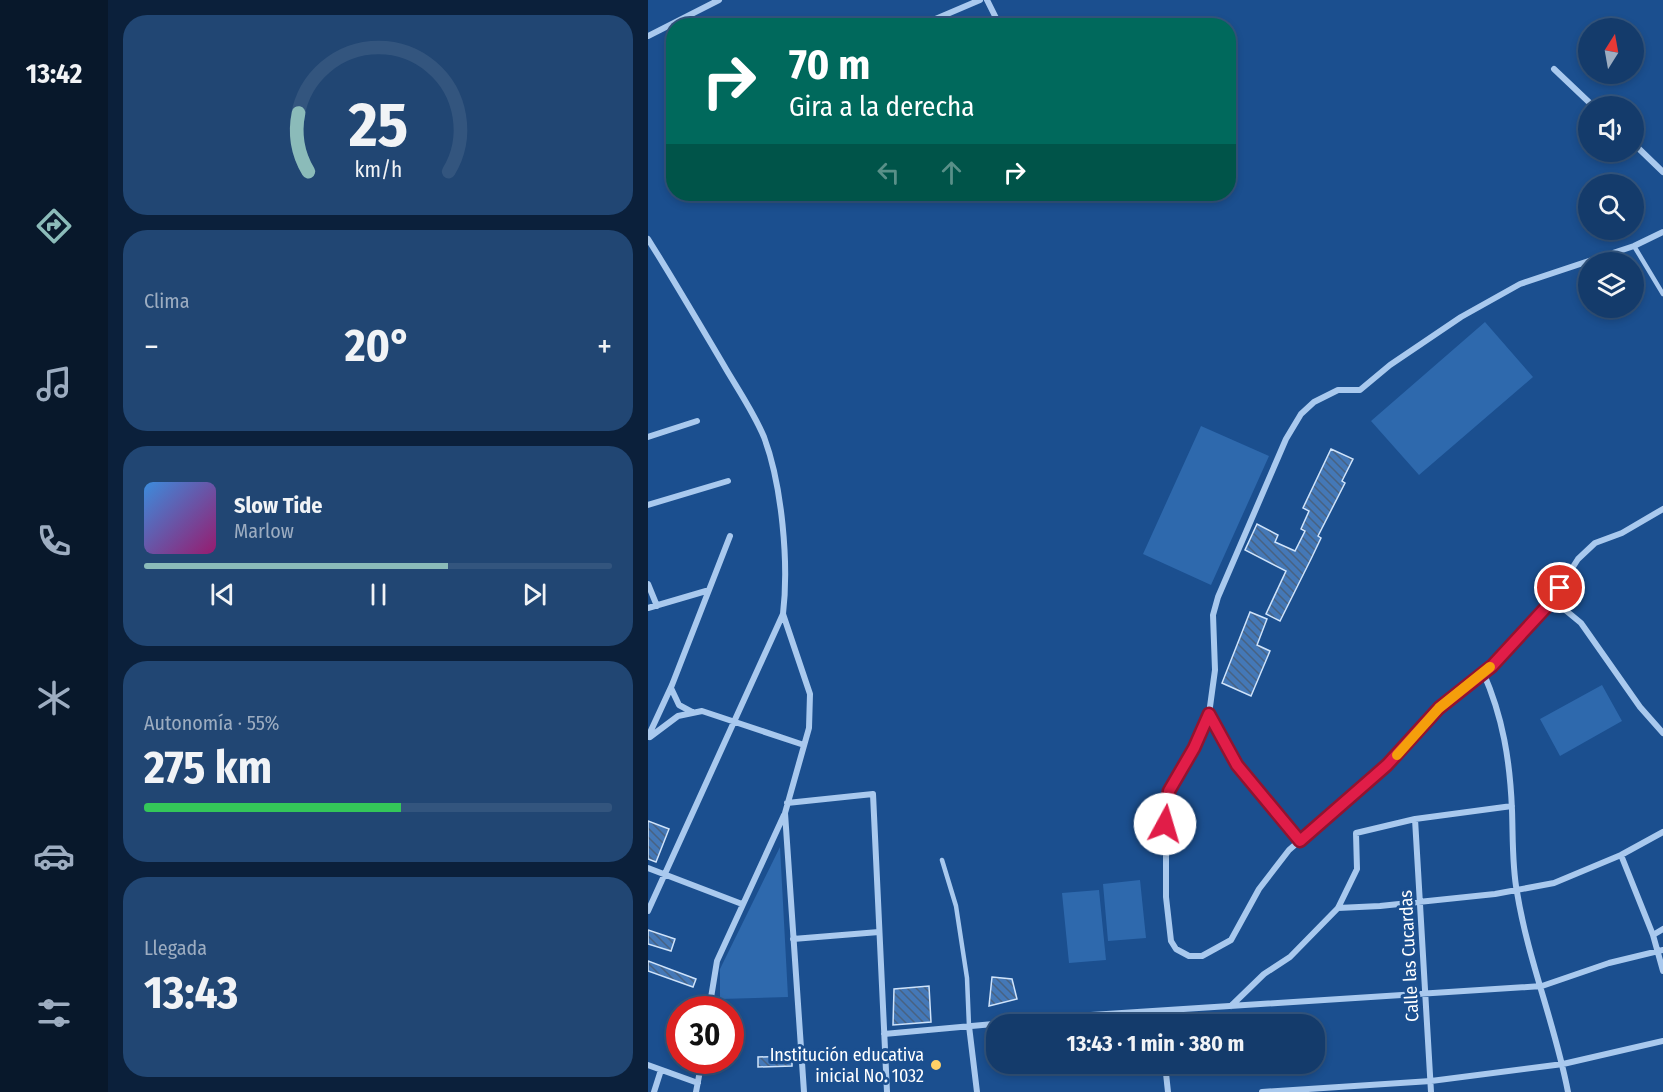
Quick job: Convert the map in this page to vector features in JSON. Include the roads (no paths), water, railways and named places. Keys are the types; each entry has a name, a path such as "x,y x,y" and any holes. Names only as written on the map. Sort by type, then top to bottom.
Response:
{"street":[{"path":"684,18 719,0"},
{"path":"938,18 980,0"},
{"path":"987,0 996,18"},
{"path":"648,36 666,27"},
{"path":"1554,69 1582,96"},
{"path":"1644,154 1663,172"},
{"path":"1663,232 1634,246 1520,284 1461,317 1360,390 1338,390 1314,402 1301,414 1286,439 1218,597 1213,615 1215,670 1209,714 1194,748 1169,791 1166,807 1166,897 1171,941 1176,949 1189,956 1202,956 1231,940 1259,889 1288,850 1387,765 1439,708 1483,672 1519,638 1552,599 1578,559 1595,543 1622,533 1663,508"},
{"path":"648,239 696,314 756,418 765,440 776,487 787,575 783,614 648,911"},
{"path":"648,437 697,421"},
{"path":"648,505 728,481"},
{"path":"648,738 671,688 706,591 730,536"},
{"path":"648,584 657,606"},
{"path":"648,608 706,591"},
{"path":"1552,599 1581,623 1640,707 1663,733"},
{"path":"711,996 717,961 785,813 808,728 810,694 783,614"},
{"path":"1483,672 1502,721 1512,806 1516,890 1563,1064 1568,1092"},
{"path":"671,688 680,705 693,712"},
{"path":"648,738 678,716 693,712 712,713 804,744"},
{"path":"1209,714 1237,765 1300,841"},
{"path":"787,804 873,794 887,1092"},
{"path":"1230,1007 1264,974 1290,957 1338,908 1356,869 1356,833 1415,819 1512,806"},
{"path":"785,813 804,1092"},
{"name":"Calle las Cucardas","path":"1415,819 1422,902 1431,1092"},
{"path":"1338,908 1422,902 1554,883 1621,855 1663,832"},
{"path":"1621,855 1660,950 1663,972"},
{"path":"648,868 742,904"},
{"path":"1653,935 1663,929"},
{"path":"793,939 879,932"},
{"path":"884,1034 1161,1011 1542,986 1609,963 1660,950"},
{"path":"969,1026 977,1092"},
{"path":"1262,1092 1431,1081 1563,1064 1663,1041"},
{"path":"648,1065 698,1083"},
{"path":"654,1092 661,1070"},
{"path":"696,1092 700,1074"},
{"path":"1166,1074 1168,1092"}],"lane":[{"path":"1634,246 1663,294"},
{"path":"942,860 956,906 967,978 969,1026"}],"place":[{"name":"Institución educativa inicial No. 1032","path":"936,1065"}]}
